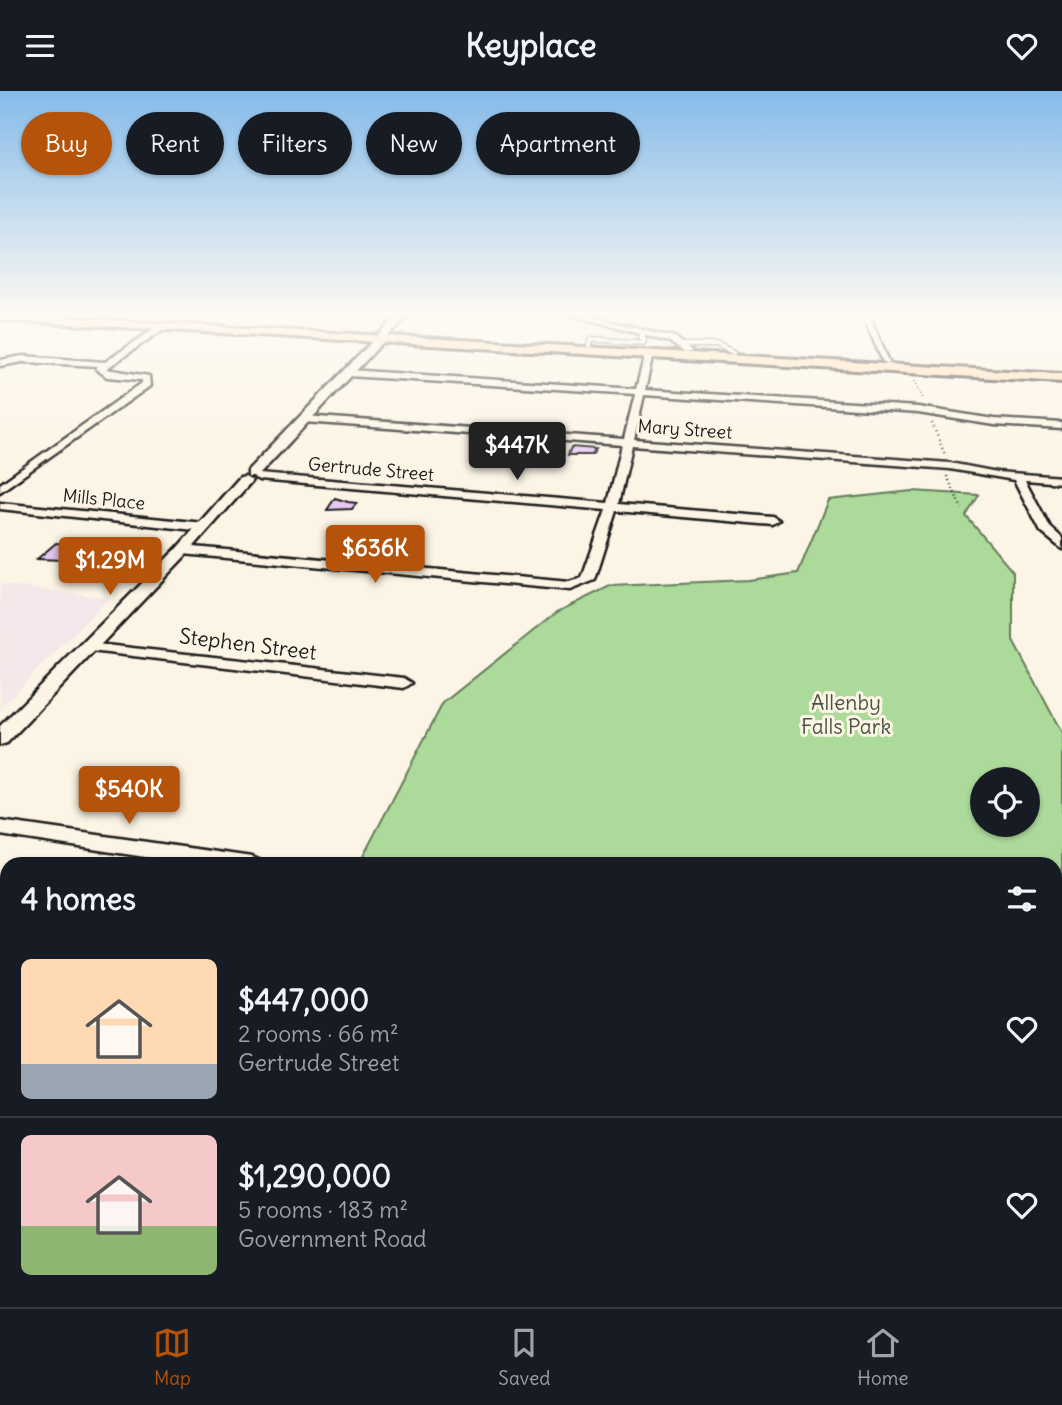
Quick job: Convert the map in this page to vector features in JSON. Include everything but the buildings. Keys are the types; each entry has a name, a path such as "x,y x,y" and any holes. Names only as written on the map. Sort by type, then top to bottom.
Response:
{"highway":[{"path":"950,371 1062,377"},
{"path":"1040,371 1062,372"}],"street":[{"path":"0,489 148,382 141,377 102,371"},
{"path":"0,738 253,477 350,371"},
{"path":"183,550 570,586 588,580 613,506 645,371"},
{"path":"348,373 918,410 993,422 1062,426"},
{"name":"Mary Street","path":"304,419 943,466 1018,477 1062,480"},
{"name":"Gertrude Street","path":"253,477 773,521"},
{"path":"1018,477 1045,529 1062,545"},
{"name":"Mills Place","path":"0,506 204,527"},
{"name":"Stephen Street","path":"88,646 404,683"},
{"path":"0,828 198,857"}],"path":[{"path":"943,466 962,509"}],"shaded area":[{"path":"0,584 109,598 0,708"}],"green space":[{"name":"Allenby Falls Park","path":"912,491 979,495 966,516 1013,572 1013,641 1062,733 1062,857 363,857 443,703 557,612 610,586 749,580 798,573 828,500"}]}
